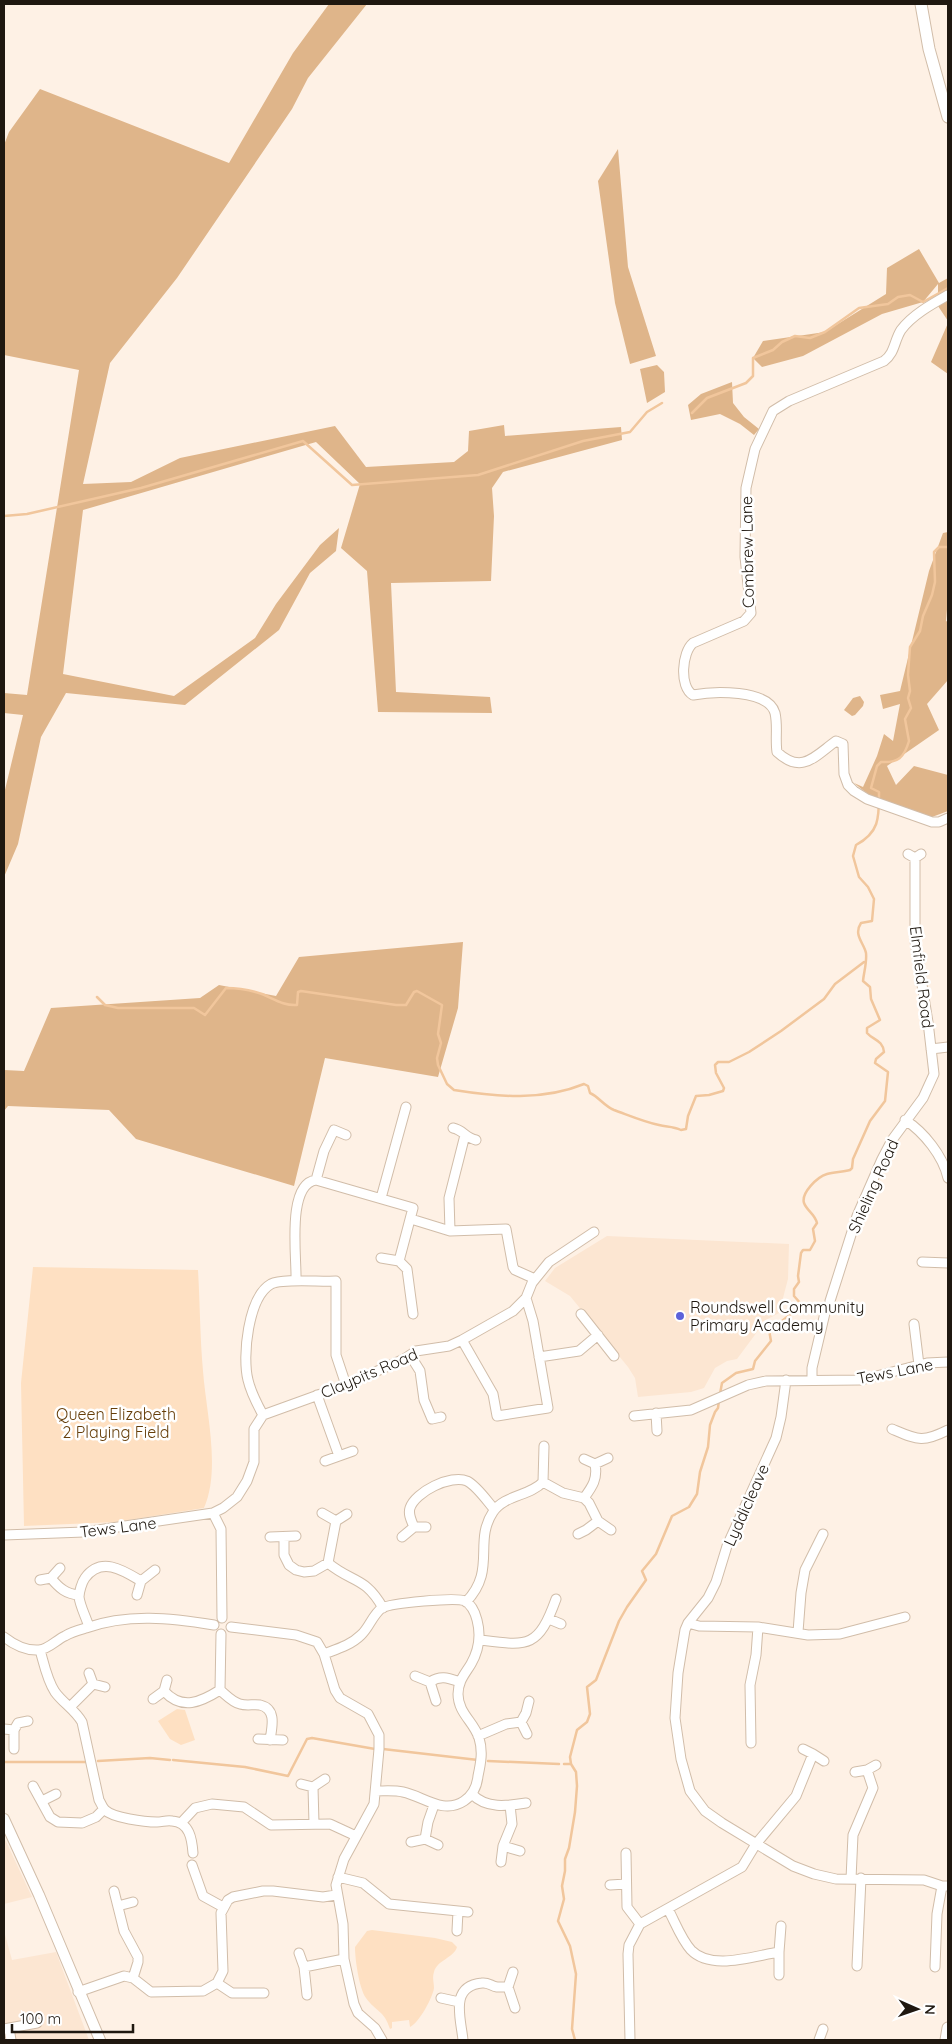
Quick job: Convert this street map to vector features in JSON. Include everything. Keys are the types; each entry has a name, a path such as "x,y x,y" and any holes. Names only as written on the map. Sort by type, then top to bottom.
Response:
{"main road":[{"path":"921,4 929,49 948,117"},
{"path":"946,2040 948,2028"}],"street":[{"name":"Combrew Lane","path":"948,295 904,326 899,333 892,354 884,361 788,400 773,412 755,449 746,488 745,557 751,613 744,621 687,647 684,658 687,692 693,695 748,695 760,698 770,704 776,719 777,752 783,757 794,763 804,763 810,761 836,741 841,742 843,744 844,774 848,785 867,798 932,822 939,822 948,818"},
{"name":"Elmfield Road","path":"914,855 915,941 931,1049 948,1047"},
{"name":"Shieling Road","path":"830,1301 857,1216 882,1159 905,1120 923,1098 931,1084 934,1074 931,1049"},
{"path":"381,1198 406,1107"},
{"path":"905,1120 916,1127 945,1159 948,1178"},
{"path":"453,1128 461,1130 465,1135 476,1140"},
{"path":"316,1180 324,1151 334,1130 346,1135"},
{"path":"450,1231 450,1198 465,1135"},
{"path":"296,1280 295,1229 297,1207 303,1188 307,1183 316,1180 413,1208 399,1261"},
{"path":"411,1219 450,1231 506,1229 513,1267 515,1270 535,1278"},
{"name":"Claypits Road","path":"263,1415 346,1384 416,1351 449,1346 462,1340 513,1311 526,1298 535,1278 549,1262 594,1232"},
{"path":"382,1258 399,1261 407,1269 413,1314"},
{"path":"922,1262 948,1263"},
{"path":"263,1415 247,1378 246,1344 258,1300 266,1288 280,1281 336,1281 336,1355 346,1384"},
{"path":"462,1340 494,1394 498,1416 548,1408 534,1321 526,1298"},
{"path":"812,1380 812,1368 825,1313"},
{"path":"581,1314 614,1356"},
{"path":"914,1324 919,1365"},
{"path":"540,1357 579,1351 598,1336"},
{"path":"410,1355 420,1372 424,1400 432,1419 441,1417"},
{"name":"Tews Lane","path":"634,1416 656,1412 691,1410 748,1385 786,1380 861,1380 919,1365 948,1362"},
{"name":"Lyddicleave","path":"786,1380 776,1438 727,1546 716,1582 708,1598 688,1623 685,1630 678,1673 675,1718 681,1759 690,1791 705,1811 722,1823 793,1866 814,1874 836,1879 924,1880 933,1881 945,1886"},
{"path":"317,1395 339,1456"},
{"path":"656,1412 657,1431"},
{"name":"Tews Lane","path":"4,1535 84,1532 213,1512 229,1504 242,1489 251,1472 254,1462 254,1429 263,1415"},
{"path":"892,1429 913,1438 930,1439 948,1430"},
{"path":"466,1602 474,1594 481,1582 486,1525 494,1509 510,1499 537,1488 543,1482 544,1446"},
{"path":"325,1461 353,1451"},
{"path":"584,1459 595,1464 608,1458"},
{"path":"584,1498 594,1485 597,1474 595,1464"},
{"path":"414,1527 409,1514 415,1498 420,1493 453,1479 468,1481 494,1509"},
{"path":"543,1482 563,1493 584,1498 598,1521 611,1530"},
{"path":"213,1512 221,1529 222,1618"},
{"path":"322,1513 336,1521"},
{"path":"284,1537 284,1555 289,1565 296,1570 304,1572 314,1571 328,1563 336,1521 347,1514"},
{"path":"578,1534 598,1521"},
{"path":"402,1537 414,1527 426,1527"},
{"path":"798,1632 800,1593 805,1570 823,1534"},
{"path":"270,1537 296,1536"},
{"path":"328,1563 339,1573 365,1584 377,1597 383,1608"},
{"path":"89,1627 79,1595 84,1580 89,1574 106,1565 118,1568 140,1581"},
{"path":"40,1580 51,1578 60,1568"},
{"path":"137,1595 140,1581 155,1570"},
{"path":"51,1578 58,1587 69,1595 79,1595"},
{"path":"324,1654 349,1644 361,1636 383,1608 393,1605 451,1599 466,1602 474,1609 478,1621 480,1640 472,1663 460,1682 458,1695 459,1705 478,1736 482,1752 477,1784 472,1794 456,1805 434,1804 402,1792 376,1791"},
{"path":"480,1640 517,1645 533,1639 549,1619 556,1599"},
{"path":"688,1623 699,1626 758,1627 798,1632 808,1636 840,1634 905,1617"},
{"path":"5,1641 30,1650 40,1650 49,1647 64,1636 89,1627 128,1618 159,1618 214,1625"},
{"path":"214,1625 218,1619 222,1618"},
{"path":"222,1618 229,1621 231,1627"},
{"path":"549,1619 562,1624"},
{"path":"214,1625 215,1630 221,1634 228,1632 231,1627"},
{"path":"231,1627 308,1638 317,1642 324,1654 335,1690 340,1698 368,1714 379,1735 374,1804 369,1816 356,1836 338,1877 336,1895 341,1912 344,1959 358,2013 375,2028 382,2040"},
{"path":"751,1743 750,1685 756,1655 758,1627"},
{"path":"220,1690 221,1634"},
{"path":"40,1650 54,1690 77,1713 82,1722 99,1800 104,1809 114,1815 132,1819 181,1823 188,1830 192,1841 193,1853"},
{"path":"89,1673 93,1684"},
{"path":"415,1676 430,1682"},
{"path":"430,1682 438,1677 446,1677 460,1682"},
{"path":"153,1699 164,1691 167,1680"},
{"path":"430,1682 436,1701"},
{"path":"70,1707 93,1684"},
{"path":"93,1684 105,1687"},
{"path":"164,1691 174,1701 191,1703 200,1702 220,1690"},
{"path":"220,1690 239,1704 260,1705 267,1708 272,1714 273,1720 270,1740"},
{"path":"478,1736 506,1724 520,1722 526,1714 529,1702"},
{"path":"14,1749 14,1730 18,1723 28,1721"},
{"path":"520,1722 527,1734"},
{"path":"4,1729 14,1730"},
{"path":"258,1739 283,1740"},
{"path":"803,1749 824,1761"},
{"path":"630,2040 628,1954 629,1945 640,1924 742,1867 756,1844 796,1796 813,1754"},
{"path":"855,1772 867,1770 876,1765"},
{"path":"851,1879 853,1835 873,1788 867,1770"},
{"path":"301,1784 313,1787 325,1779"},
{"path":"33,1786 50,1817 64,1823 82,1823 96,1818 104,1809"},
{"path":"313,1787 314,1824"},
{"path":"42,1801 56,1794"},
{"path":"472,1794 485,1803 510,1805 526,1803"},
{"path":"181,1823 195,1808 212,1804 244,1807 271,1825 330,1824 356,1836"},
{"path":"425,1840 434,1804"},
{"path":"501,1862 503,1846 512,1824 510,1805"},
{"path":"4,1819 40,1894 78,1992 100,2040"},
{"path":"411,1842 425,1840 438,1845"},
{"path":"503,1846 520,1851"},
{"path":"626,1853 627,1907 640,1924"},
{"path":"192,1865 203,1896 223,1907"},
{"path":"338,1877 363,1884 389,1904 468,1912"},
{"path":"857,1966 861,1878"},
{"path":"610,1885 626,1884"},
{"path":"935,1967 937,1914 945,1886"},
{"path":"114,1890 124,1931 138,1956 133,1978"},
{"path":"78,1992 124,1976 133,1978 151,1992 203,1991 217,1983 223,1971 221,1913 223,1907 233,1896 263,1891 324,1897 336,1895"},
{"path":"118,1906 133,1902"},
{"path":"668,1909 690,1949 701,1958 722,1961 779,1952"},
{"path":"457,1931 458,1911"},
{"path":"779,1975 781,1926"},
{"path":"299,1953 304,1967 307,1995"},
{"path":"304,1967 344,1959"},
{"path":"513,1972 508,1987 515,2008"},
{"path":"217,1983 232,1993 264,1993"},
{"path":"463,2040 458,2002 463,1994 469,1988 480,1983 487,1983 497,1987 508,1987"},
{"path":"441,1998 458,2002"},
{"path":"11,2040 6,2028 37,2023"},
{"path":"819,2040 822,2029"}],"shaded area":[{"path":"329,4 367,4 308,78 292,109 177,278 110,363 83,484 131,482 180,458 335,426 366,467 454,462 468,451 469,431 504,425 505,436 621,427 622,440 503,472 492,488 494,516 491,581 391,583 396,692 490,697 492,713 378,712 367,571 341,548 360,484 316,442 83,510 63,674 174,696 255,638 276,604 320,545 339,528 336,551 310,573 279,630 185,705 66,693 41,737 18,844 4,877 4,794 23,715 4,713 4,693 27,695 79,370 4,355 4,145 9,132 40,89 229,163 293,53"},
{"path":"618,149 628,267 656,356 630,364 615,303 598,181"},
{"path":"919,249 939,283 948,278 948,321 938,306 938,284 923,302 882,314 803,356 762,367 753,358 763,341 825,332 886,294 887,268"},
{"path":"948,323 948,374 931,362"},
{"path":"657,365 664,372 665,392 647,403 640,369"},
{"path":"732,382 733,403 744,417 759,429 754,435 740,424 720,414 691,420 688,405 701,394"},
{"path":"948,532 946,621 948,622 948,680 927,704 939,730 887,766 896,785 914,766 948,775 948,811 932,817 869,795 854,783 863,787 877,756 884,734 893,741 900,704 883,709 880,695 900,691 929,571 943,533"},
{"path":"860,696 864,702 863,706 852,716 844,710 853,698"},
{"path":"463,942 458,1008 438,1077 325,1058 294,1186 136,1139 109,1110 8,1106 4,1111 4,1070 24,1071 51,1008 200,998 219,985 276,996 299,957"},
{"name":"Roundswell Community Primary Academy","path":"607,1236 789,1244 788,1279 779,1313 760,1323 760,1328 737,1359 727,1361 715,1368 704,1388 691,1392 638,1397 635,1378 628,1367 570,1296 545,1281 555,1268"},
{"path":"4,1837 32,1897 4,1904"},
{"path":"4,1931 12,1960 56,1952 89,2040 4,2040"}],"green space":[{"name":"Queen Elizabeth 2 Playing Field","path":"33,1267 198,1270 202,1358 212,1458 209,1493 204,1508 116,1522 24,1526 21,1383"},
{"path":"177,1709 185,1710 195,1740 181,1745 170,1739 158,1721"},
{"path":"372,1930 435,1938 452,1942 457,1947 453,1954 436,1968 433,1976 434,1988 431,1997 414,2025 410,2027 409,2020 392,2022 392,2028 390,2029 385,2018 366,1998 361,1988 355,1947 367,1931"}],"waterway":[{"path":"692,413 707,398 746,383 753,376 753,358 773,350 782,342 795,336 810,338 825,332 859,308 888,304 898,297 910,295 923,302 948,288"},
{"path":"4,516 27,514 141,488 303,441 352,485 478,475 583,441 630,432 647,412 662,403"},
{"path":"720,1394 722,1383 736,1373 753,1369 755,1361 771,1341 769,1330 802,1305 794,1296 794,1289 799,1282 801,1253 803,1250 810,1250 815,1241 813,1229 817,1223 815,1217 804,1203 807,1190 823,1176 852,1168 853,1159 870,1121 885,1101 888,1072 875,1063 876,1059 884,1052 883,1048 880,1043 867,1033 867,1028 880,1020 871,999 870,987 863,981 866,953 858,931 861,923 872,921 874,899 868,887 859,877 853,856 856,845 870,835 874,829 878,816 879,792 871,788 877,766 881,762 892,762 900,758 905,752 909,741 905,719 911,708 908,698 910,691 908,675 910,647 920,631 923,616 932,595 935,582 934,552 939,547 948,547"},
{"path":"97,997 105,1005 118,1008 194,1008 205,1015 226,988 253,991 292,1005 297,1005 298,992 301,991 396,1005 406,1005 414,992 417,991 442,1005 438,1034 441,1043 437,1058 438,1065 447,1084 454,1090 520,1096 553,1093 584,1084 588,1086 590,1093 614,1110 648,1122 681,1130 686,1129 688,1116 696,1096 723,1091 724,1088 716,1073 715,1065 718,1062 729,1062 749,1052 781,1031 824,999 835,984 864,962"},
{"path":"575,2040 572,2029 576,1974 570,1946 558,1921 564,1899 562,1886 565,1859 569,1848 575,1812 577,1786 576,1772 571,1764 570,1757 577,1730 587,1722 590,1714 587,1687 596,1680 619,1621 646,1580 642,1571 656,1554 672,1516 689,1507 697,1494 700,1472 708,1447 710,1425 718,1408 719,1400"},
{"path":"173,1760 245,1767 288,1776 307,1739 312,1738 375,1749"},
{"path":"383,1749 478,1760"},
{"path":"98,1761 150,1758 170,1760"},
{"path":"488,1761 559,1764"},
{"path":"4,1762 87,1762"},
{"path":"564,1764 571,1764"}],"place":[{"name":"Roundswell Community Primary Academy","path":"680,1316"}]}
